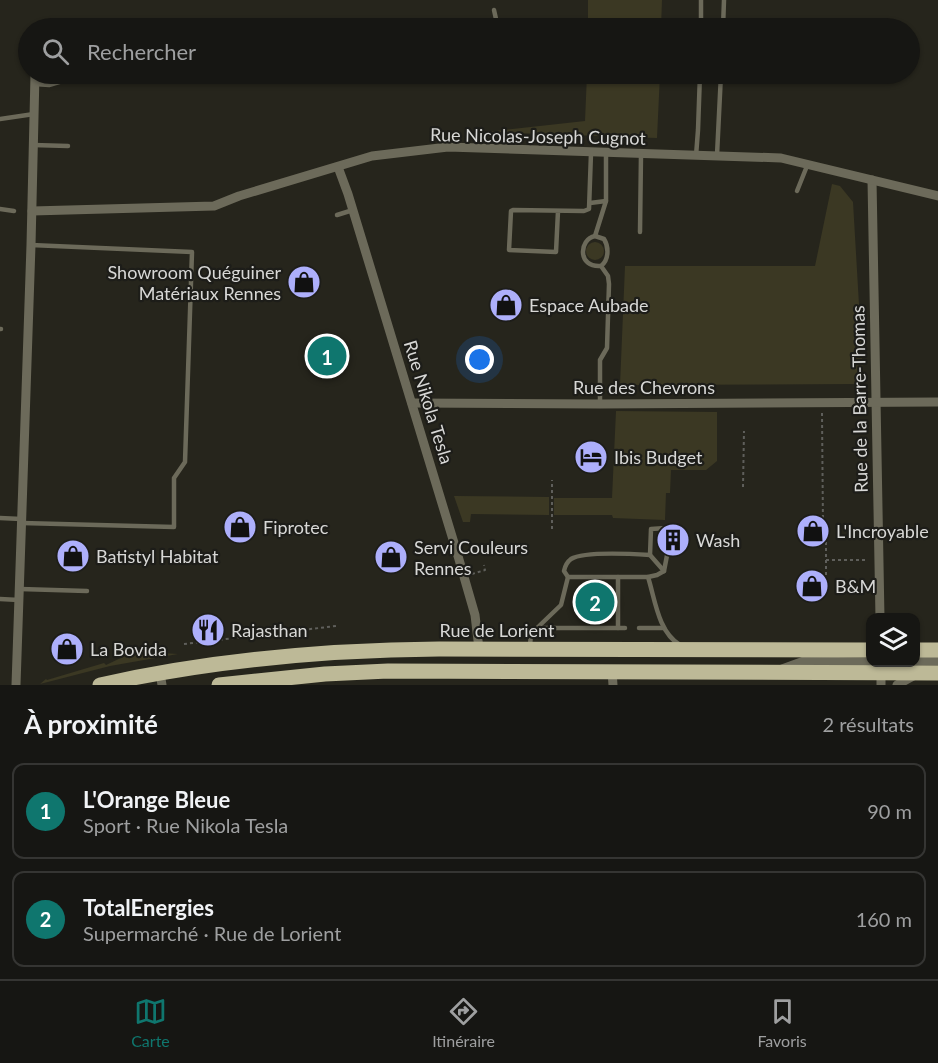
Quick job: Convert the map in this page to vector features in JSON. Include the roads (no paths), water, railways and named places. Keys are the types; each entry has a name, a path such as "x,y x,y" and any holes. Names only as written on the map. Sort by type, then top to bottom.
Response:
{"main road":[{"name":"Rue de Lorient","path":"100,685 161,679 249,660 351,651 866,650"},
{"path":"920,650 938,650"},
{"path":"219,685 281,678 362,675 612,678 917,667 938,673"}],"street":[{"path":"16,685 32,245 35,84"},
{"name":"Rue Nicolas-Joseph Cugnot","path":"32,211 214,206 239,196 372,156 447,147 781,158 938,196"},
{"name":"Rue Nikola Tesla","path":"338,167 464,576 478,627 479,649"},
{"name":"Rue de la Barre-Thomas","path":"872,180 880,613"},
{"path":"876,402 938,402"},
{"name":"Rue des Chevrons","path":"412,403 876,402"},
{"path":"920,666 938,661"},
{"path":"897,685 917,667"}],"lane":[{"path":"701,0 701,18"},
{"path":"723,18 724,0"},
{"path":"494,10 496,18"},
{"path":"35,84 49,84"},
{"path":"696,156 700,84"},
{"path":"717,157 720,84"},
{"path":"0,119 34,114"},
{"path":"33,145 68,146"},
{"path":"558,211 556,252 509,250 511,211 558,211 587,211 590,203 591,153"},
{"path":"595,236 606,201 606,153"},
{"path":"640,232 641,154"},
{"path":"797,191 807,165"},
{"path":"590,203 606,201"},
{"path":"0,208 14,211"},
{"path":"337,215 353,210"},
{"path":"590,237 603,239 606,246 607,258 601,266 590,266 586,263 585,243 590,237"},
{"path":"0,518 174,528 174,478 186,462 192,252 32,245"},
{"path":"600,404 600,360 607,348 609,284 608,276 601,266"},
{"path":"664,571 650,555 651,529 666,528 669,534"},
{"path":"568,577 657,575 664,571 669,545"},
{"path":"530,650 531,633 561,604 568,577 564,571 568,562 576,557 591,554 650,555"},
{"path":"537,628 622,628 618,577"},
{"path":"648,577 669,638 694,650"},
{"path":"20,589 87,591"},
{"path":"0,599 19,600"},
{"path":"639,628 664,628"},
{"path":"351,651 362,675"}],"place":[{"name":"Showroom Quéguiner Matériaux Rennes","path":"304,282"},
{"name":"Espace Aubade","path":"506,305"},
{"name":"L'Orange Bleue","path":"327,356"},
{"name":"Ibis Budget","path":"591,457"},
{"name":"Fiprotec","path":"240,527"},
{"name":"L'Incroyable","path":"813,531"},
{"name":"Wash","path":"673,540"},
{"name":"Batistyl Habitat","path":"73,556"},
{"name":"Servi Couleurs Rennes","path":"391,557"},
{"name":"B&M","path":"812,586"},
{"name":"TotalEnergies","path":"595,602"},
{"name":"Rajasthan","path":"208,630"},
{"name":"La Bovida","path":"67,649"}]}
